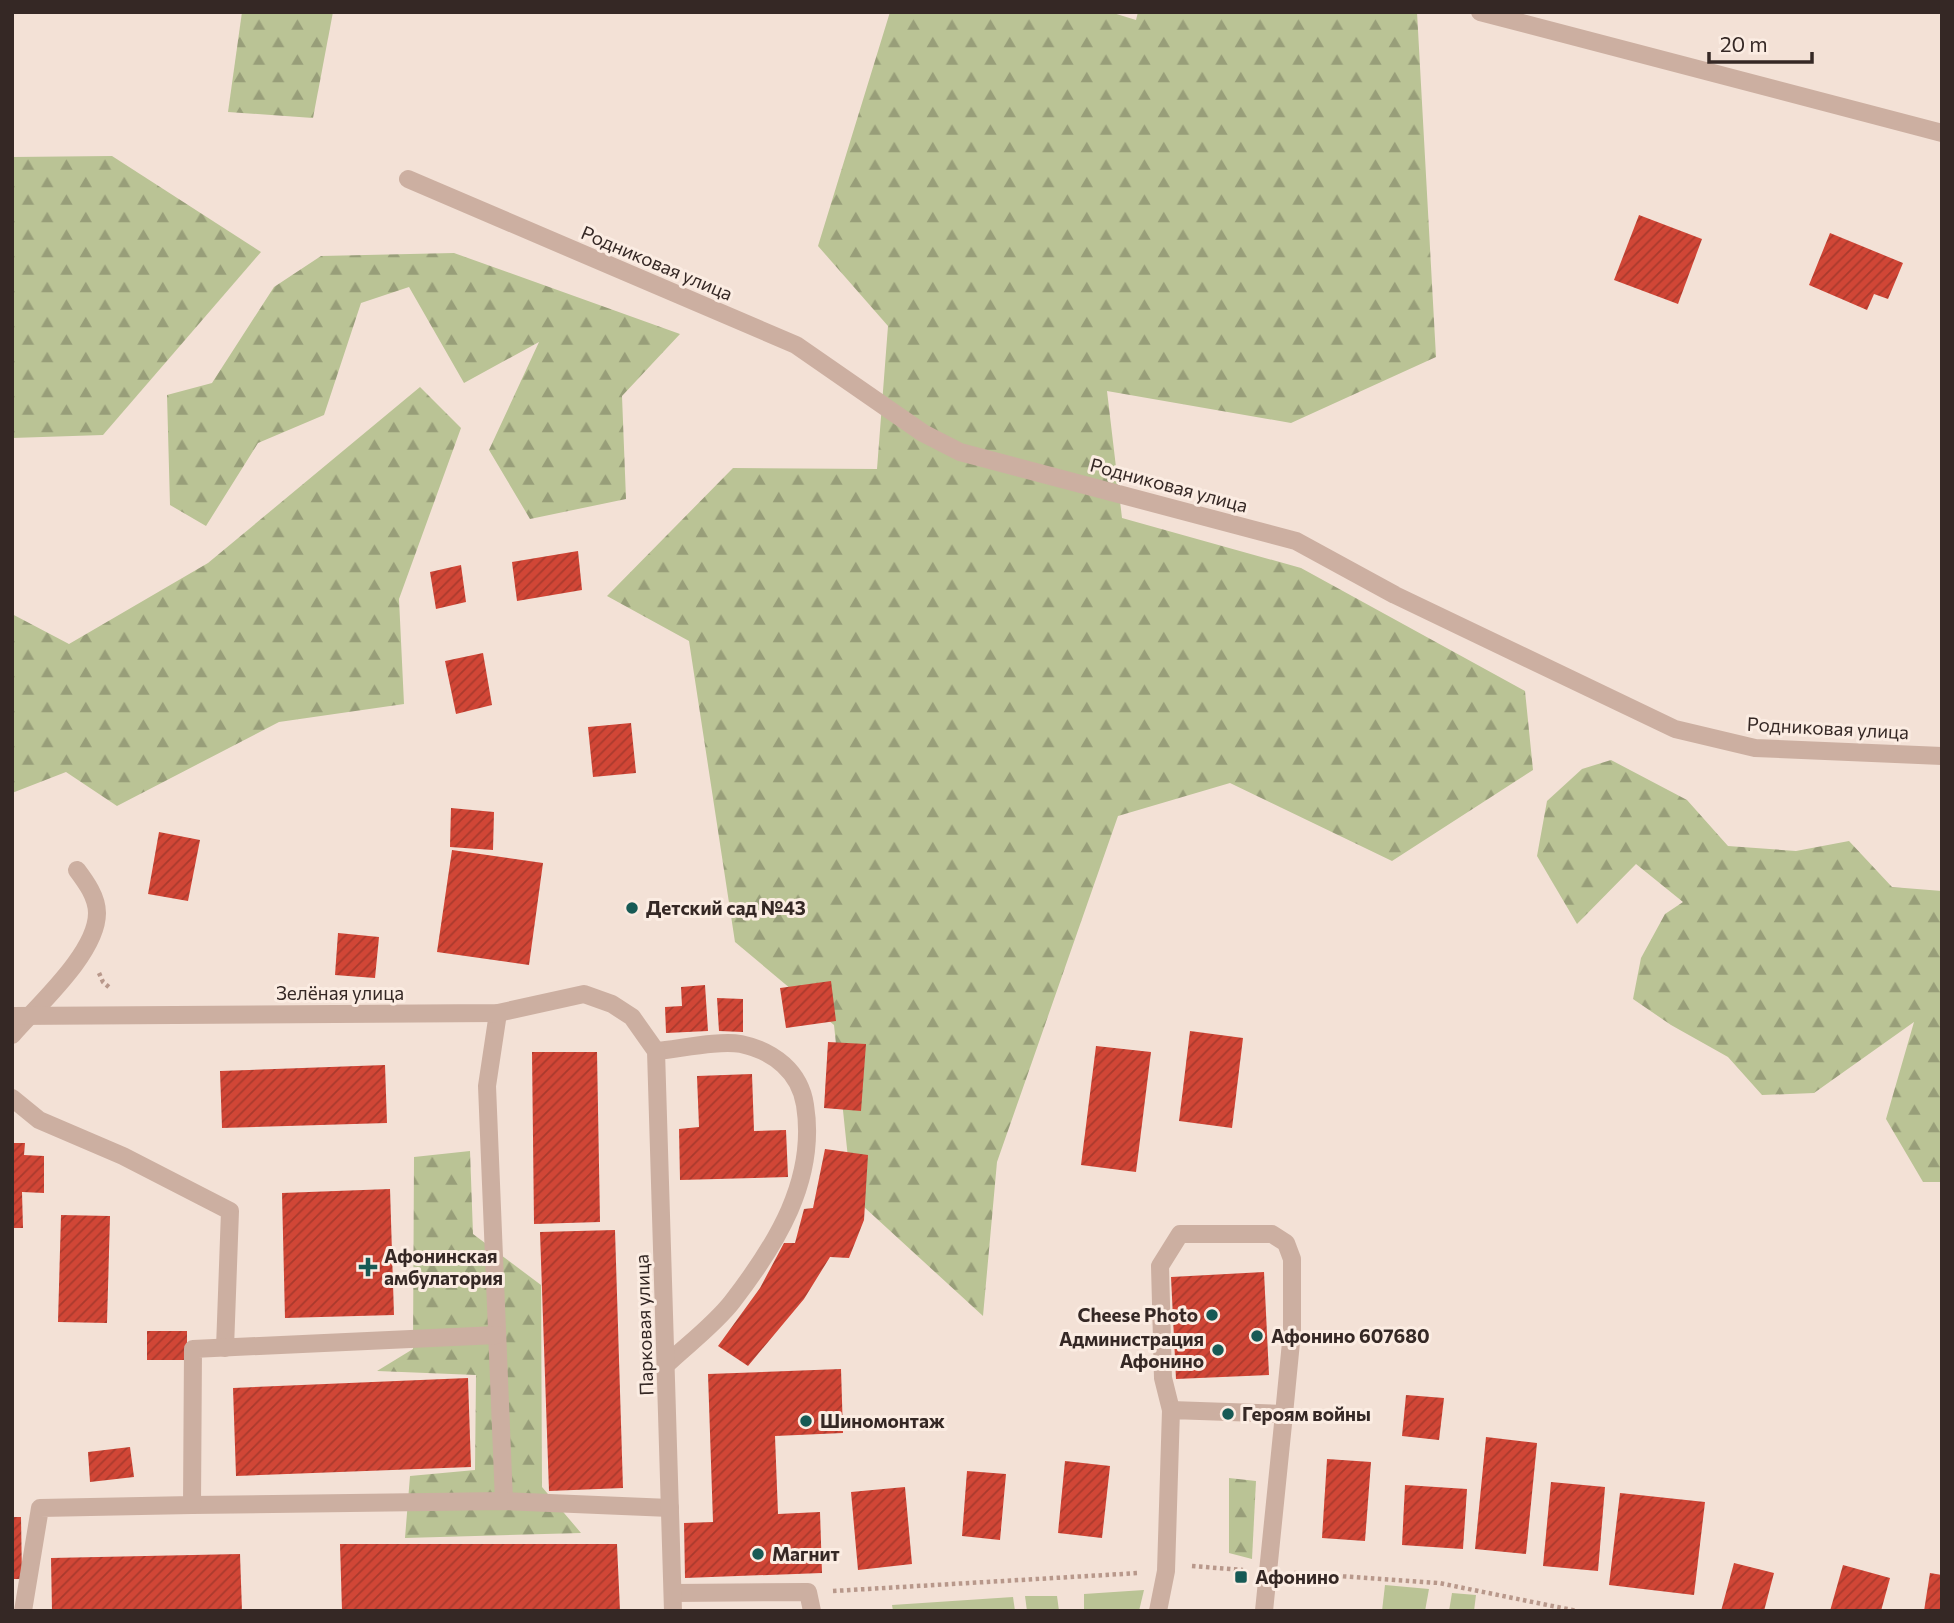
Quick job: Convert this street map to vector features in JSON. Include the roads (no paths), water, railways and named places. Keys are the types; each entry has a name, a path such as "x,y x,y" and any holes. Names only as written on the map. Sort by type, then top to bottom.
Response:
{"street":[{"path":"1480,12 1942,133"},
{"name":"Родниковая улица","path":"408,179 796,345 923,433 960,452 1296,541 1395,595 1675,729 1755,748 1942,756"},
{"path":"12,1035 20,1016 88,947 97,912 90,888 77,870"},
{"name":"Зелёная улица","path":"20,1016 498,1013 584,994 612,1004 632,1017 653,1045"},
{"path":"498,1013 487,1086 504,1501"},
{"path":"653,1045 739,1044 772,1055 790,1069 803,1090 810,1133 805,1169 788,1219 730,1304 666,1365"},
{"name":"Парковая улица","path":"653,1045 673,1602"},
{"path":"12,1098 39,1120 123,1156 230,1211 225,1348"},
{"path":"1158,1611 1166,1572 1171,1410 1163,1378 1160,1266 1180,1234 1272,1234 1286,1243 1292,1259 1292,1332 1264,1611"},
{"path":"192,1505 193,1349 497,1335"},
{"path":"1171,1410 1284,1414"},
{"path":"23,1611 40,1508 504,1501 670,1508"},
{"path":"673,1602 808,1592 812,1611"}],"place":[{"name":"Детский сад №43","path":"632,908"},
{"name":"Афонинская амбулатория","path":"368,1267"},
{"name":"Cheese Photo","path":"1212,1315"},
{"name":"Афонино 607680","path":"1257,1336"},
{"name":"Администрация Афонино","path":"1218,1350"},
{"name":"Героям войны","path":"1228,1414"},
{"name":"Шиномонтаж","path":"806,1421"},
{"name":"Магнит","path":"758,1554"},
{"name":"Афонино","path":"1241,1577"}]}
